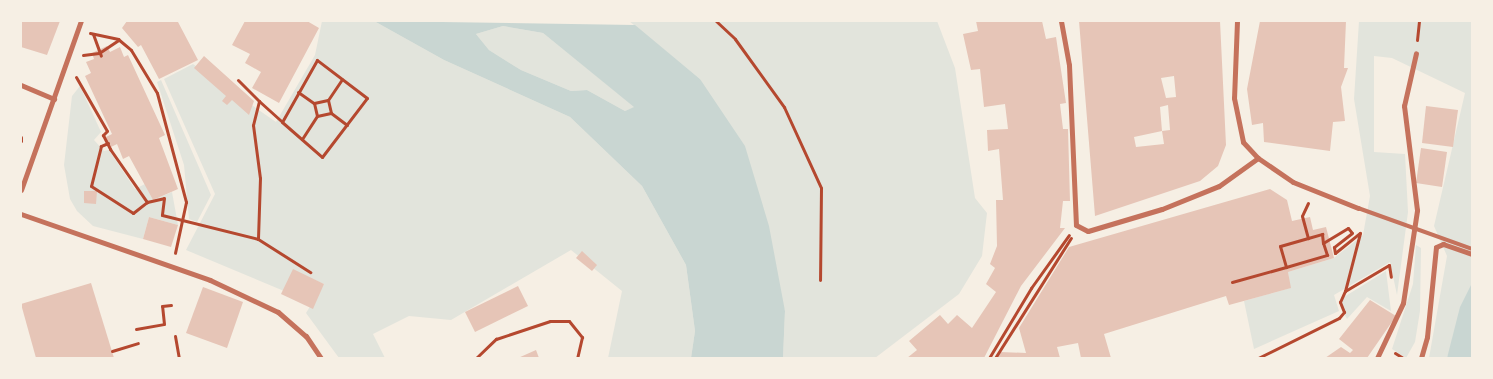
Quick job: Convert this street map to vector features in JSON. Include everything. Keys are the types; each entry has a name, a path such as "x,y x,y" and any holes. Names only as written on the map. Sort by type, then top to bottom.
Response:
{"street":[{"path":"21,190 81,21"},
{"path":"1060,21 1069,65 1076,225 1088,231 1162,209 1219,186 1258,158"},
{"path":"1236,21 1235,119 1243,142 1258,158 1293,182 1358,208"},
{"path":"1377,358 1403,304 1417,210 1404,106 1416,53"},
{"path":"21,85 54,99"},
{"path":"21,214 80,238 210,280 278,312 306,336 321,358"},
{"path":"1421,358 1427,337 1436,247 1448,246 1471,252"}],"lane":[{"path":"1358,208 1471,252"}],"path":[{"path":"716,21 735,39 784,107 821,188 820,280"},
{"path":"79,31 118,39 131,50 157,93 179,166 185,221 171,268"},
{"path":"93,34 100,54"},
{"path":"87,55 100,54 118,39"},
{"path":"238,80 259,102 322,157 367,98 317,60 282,122"},
{"path":"64,69 82,81 106,131 108,143 147,202"},
{"path":"314,103 328,100 342,79"},
{"path":"298,92 314,103 317,116 302,139"},
{"path":"328,100 331,114"},
{"path":"258,239 260,178 253,124 259,102"},
{"path":"317,116 331,114 346,124"},
{"path":"108,143 101,146 91,186 133,213 147,202 164,198 162,215 258,239 310,272"},
{"path":"1302,216 1308,238"},
{"path":"989,358 1031,288 1076,225"},
{"path":"1258,358 1340,318 1344,312 1340,302 1345,291 1360,233 1335,253 1334,247 1352,230 1324,243"},
{"path":"995,358 1034,290 1073,234"},
{"path":"1232,282 1286,267 1327,255 1322,234 1280,246 1286,267"},
{"path":"1345,291 1390,265"},
{"path":"136,329 164,324 162,306 171,305"},
{"path":"476,358 496,339 550,321 569,322 582,337 577,358"},
{"path":"175,336 179,358"},
{"path":"112,351 138,344"},
{"path":"1390,351 1403,358"}],"shaded area":[{"path":"322,21 374,21 444,60 570,117 642,186 686,265 695,331 691,358 608,358 622,291 571,250 451,320 409,316 373,334 385,358 339,358 306,313 324,284 293,271 284,291 186,250 215,194 164,79 193,64 276,122 315,55"},
{"path":"374,21 635,25 700,79 745,146 769,226 785,311 783,358 691,358 695,331 686,265 642,186 570,117 444,60","holes":["503,26 543,33 634,107 625,111 587,90 571,91 521,70 489,50 476,34"]},
{"path":"629,21 937,21 955,68 975,198 987,213 982,256 959,294 875,358 783,358 785,311 700,79"},
{"path":"1359,21 1472,21 1472,283 1447,358 1429,358 1447,256 1434,226 1465,93 1392,58 1374,56 1374,152 1405,154 1408,212 1397,295 1390,262 1334,295 1339,311 1254,349 1244,301 1290,288 1288,272 1334,258 1363,235 1370,196 1354,99"},
{"path":"503,26 543,33 635,107 625,111 587,90 571,91 521,70 489,50 476,34"},
{"path":"161,80 211,195 197,222 189,219 184,165 157,82"},
{"path":"80,86 101,132 94,140 104,151 109,150 135,189 145,184 153,200 172,192 178,225 149,217 143,239 93,226 77,211 70,199 64,165 72,96"},
{"path":"1416,245 1421,248 1420,311 1415,342 1406,358 1392,349 1413,284"},
{"path":"1386,271 1391,311 1367,297 1347,319 1340,306 1344,297"},
{"path":"1472,283 1472,358 1447,358 1460,307"}],"building":[{"path":"21,21 60,21 47,55 21,47"},
{"path":"127,21 178,22 198,60 159,79 141,45 138,47 122,28"},
{"path":"245,21 307,21 319,28 279,103 252,88 261,72 245,63 250,54 232,45"},
{"path":"976,21 1042,21 1046,39 1056,37 1066,103 1060,104 1063,129 1068,129 1070,201 1063,201 1060,228 1065,228 1021,286 984,358 907,358 917,350 909,341 940,315 948,324 957,315 972,328 996,292 986,284 995,268 990,264 997,246 996,200 1003,200 999,149 988,151 987,130 1008,129 1005,104 984,107 980,69 971,70 963,34 978,31"},
{"path":"1079,21 1220,21 1226,145 1218,166 1200,181 1095,216","holes":["1174,76 1176,97 1166,98 1161,78","1168,105 1170,130 1162,131 1160,107","1162,131 1164,144 1136,147 1134,137"]},
{"path":"1260,21 1346,21 1344,68 1348,68 1341,87 1345,121 1333,122 1330,151 1264,142 1263,123 1252,125 1247,89"},
{"path":"107,46 110,52 120,47 124,57 128,55 165,135 159,138 178,189 153,200 129,156 123,159 117,144 111,147 106,137 112,134 85,76 91,73 86,62 94,59 92,53"},
{"path":"204,56 254,101 249,115 232,100 227,105 222,101 226,96 194,68"},
{"path":"1426,106 1458,110 1453,147 1422,143"},
{"path":"1421,148 1447,152 1442,187 1416,183"},
{"path":"1270,189 1287,200 1292,221 1310,217 1313,230 1326,227 1334,258 1288,272 1291,288 1229,305 1226,296 1104,334 1111,358 1081,358 1078,343 1057,347 1060,358 997,358 1000,352 1026,353 1019,328 1069,247"},
{"path":"84,191 97,191 96,204 84,203"},
{"path":"149,217 178,225 171,247 143,239"},
{"path":"582,251 597,265 592,271 576,258"},
{"path":"293,269 324,284 313,309 281,294"},
{"path":"91,283 114,358 36,358 21,304"},
{"path":"518,286 528,306 475,332 465,312"},
{"path":"203,287 243,302 227,348 186,333"},
{"path":"1370,300 1396,316 1367,358 1325,358 1341,347 1350,353 1353,350 1339,339"},
{"path":"536,350 539,358 518,358"}]}
